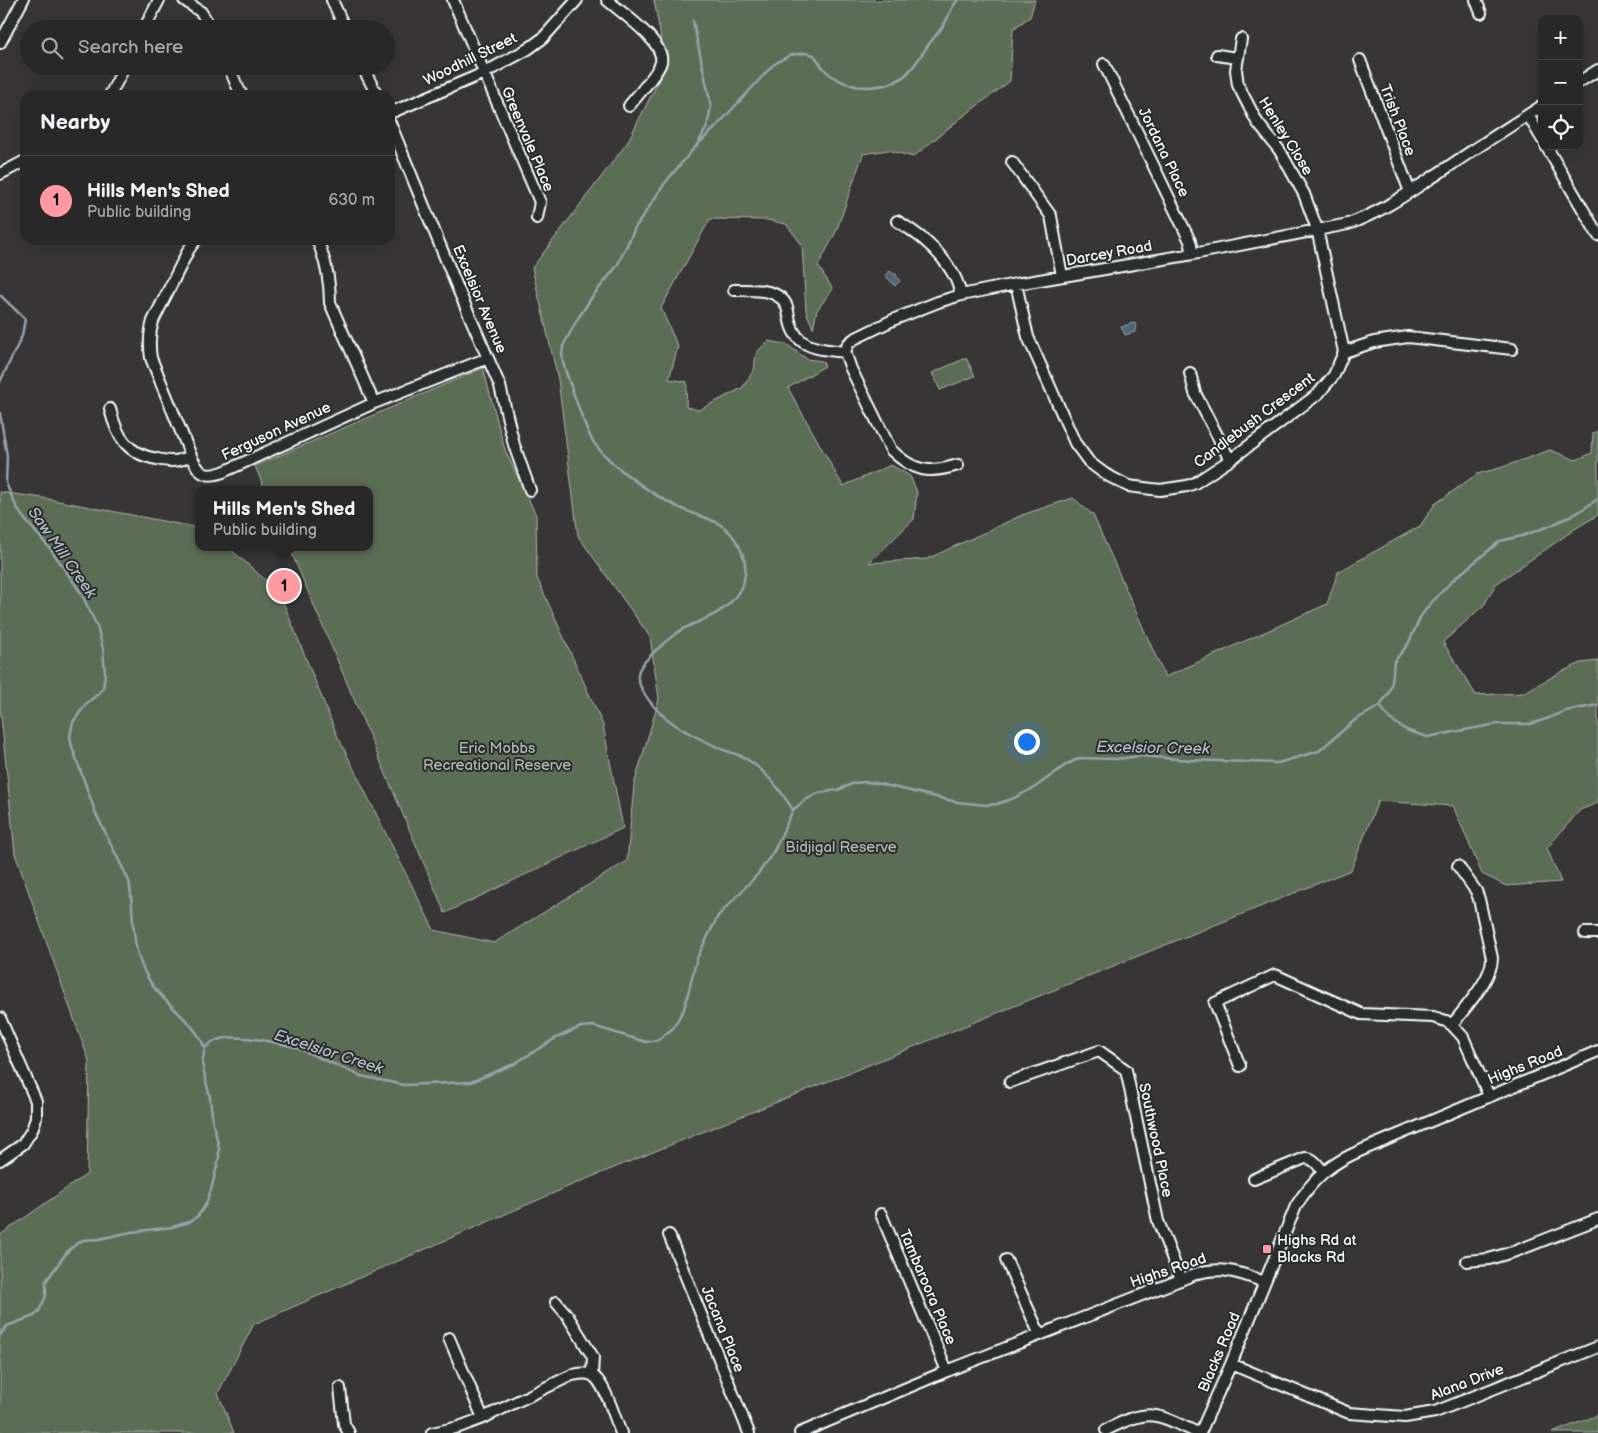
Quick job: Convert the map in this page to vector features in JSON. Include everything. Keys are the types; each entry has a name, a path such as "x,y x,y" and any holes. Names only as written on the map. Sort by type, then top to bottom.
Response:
{"street":[{"path":"0,42 22,3 11,0"},
{"path":"149,20 159,0"},
{"path":"184,0 201,12 206,20"},
{"path":"332,0 341,20"},
{"name":"Greenvale Place","path":"453,0 540,202 537,218"},
{"name":"Woodhill Street","path":"395,111 484,73 510,59 543,38 577,0"},
{"path":"607,0 646,34 656,45 660,53 661,63 656,72 629,106"},
{"path":"1476,0 1482,13"},
{"name":"Henley Close","path":"1241,38 1236,75 1241,92 1257,122 1280,151 1304,194 1317,229"},
{"path":"1217,55 1237,58"},
{"name":"Trish Place","path":"1360,60 1410,192"},
{"name":"Jordana Place","path":"1104,64 1190,241 1193,254"},
{"path":"1583,79 1598,70"},
{"path":"113,90 120,75"},
{"path":"232,75 239,90"},
{"path":"367,75 374,90"},
{"name":"Darcey Road","path":"845,352 848,344 854,339 895,319 938,302 962,295 1348,224 1367,217 1410,192 1538,109"},
{"path":"1528,115 1538,132"},
{"name":"Excelsior Avenue","path":"395,135 500,386 514,445 530,490"},
{"path":"1548,150 1598,235"},
{"path":"1012,162 1050,216 1062,276"},
{"path":"0,174 20,164"},
{"path":"897,221 923,238 933,248 953,273 962,295"},
{"path":"1317,229 1344,352 1374,342 1408,337 1512,349"},
{"name":"Ferguson Avenue","path":"192,245 153,322 149,344 150,358 191,456 198,470 206,475 214,475 374,403 488,358"},
{"path":"319,245 330,289 330,303 374,403"},
{"name":"Candlebush Crescent","path":"1016,284 1028,336 1075,443 1089,462 1105,474 1128,486 1160,490 1187,486 1195,482 1230,460 1318,394 1334,375 1344,352"},
{"path":"734,290 771,292 781,299 788,308 789,321 793,332 802,342 815,348 845,352 851,369 891,450 901,460 923,470 942,470 958,465"},
{"path":"1190,373 1195,393 1230,460"},
{"path":"110,409 113,422 129,448 150,458 167,461 180,461 191,456"},
{"path":"1452,1025 1487,978 1492,966 1479,899 1458,866"},
{"path":"1585,933 1598,933"},
{"path":"1240,1066 1215,1003 1275,975 1361,1014 1433,1017 1452,1025 1467,1045 1489,1096"},
{"path":"0,1018 36,1101 36,1118 32,1130 22,1144 0,1160"},
{"name":"Southwood Place","path":"1010,1082 1099,1050 1126,1070 1158,1221 1181,1280"},
{"name":"Highs Road","path":"800,1433 947,1371 1198,1272 1219,1269 1242,1274 1264,1282 1296,1206 1309,1187 1323,1172 1334,1164 1350,1155 1598,1051"},
{"path":"1254,1179 1306,1158 1314,1160 1323,1172"},
{"name":"Tambaroora Place","path":"881,1214 947,1371"},
{"path":"1467,1261 1489,1260 1598,1219"},
{"name":"Jacana Place","path":"670,1236 749,1433"},
{"path":"1006,1260 1040,1334"},
{"name":"Blacks Road","path":"1199,1433 1231,1364 1264,1282"},
{"path":"556,1302 567,1315 594,1357 592,1375"},
{"path":"449,1338 483,1418"},
{"name":"Alana Drive","path":"1231,1364 1350,1413 1405,1417 1435,1412 1598,1347"},
{"path":"432,1433 459,1427 483,1418 572,1375 582,1374 592,1375 601,1384 621,1433"},
{"path":"340,1388 344,1424 350,1433"},
{"path":"1106,1430 1136,1416 1147,1414 1156,1415 1199,1433"}],"green space":[{"name":"Bidjigal Reserve","path":"654,0 1035,0 1030,17 1013,29 1010,81 913,157 888,150 863,154 836,232 818,266 833,289 817,310 813,328 806,311 802,245 786,224 767,220 710,219 661,308 678,347 669,379 687,382 686,407 699,410 742,388 754,370 756,353 768,341 786,344 807,359 822,361 825,366 788,388 843,486 891,465 910,476 917,492 914,519 869,563 927,559 1022,515 1073,498 1093,515 1165,677 1327,604 1338,572 1420,526 1435,504 1477,474 1550,450 1576,460 1592,453 1593,433 1598,431 1598,515 1496,584 1484,605 1443,642 1476,695 1523,693 1581,663 1598,661 1598,803 1580,810 1547,848 1561,882 1506,886 1482,874 1453,806 1378,801 1351,870 579,1182 254,1324 218,1393 234,1433 0,1433 0,1235 87,1174 89,1061 15,854 0,706 0,492 43,498 195,527 195,551 233,551 279,592 337,735 434,930 494,943 627,861 634,785 659,699 650,637 578,536 558,379 532,268 627,143 666,66"},
{"path":"966,358 975,376 940,390 932,373"},
{"name":"Eric Mobbs Recreational Reserve","path":"483,368 505,450 536,515 537,578 603,725 623,828 445,913 291,551 373,551 373,486 263,486 255,466"},
{"path":"1598,1415 1598,1433 1552,1433"}],"water":[{"path":"890,271 896,274 900,281 895,286 885,275"},
{"path":"1133,323 1136,324 1135,332 1125,335 1121,327"}],"waterway":[{"path":"793,810 774,783 755,765 679,727 658,711 650,702 639,683 638,674 642,665 667,640 679,631 727,606 734,598 744,579 744,558 733,537 720,524 667,502 656,495 621,470 594,443 575,400 564,366 563,346 592,297 617,266 635,228 665,183 696,146 773,65 790,55 805,53 814,55 829,74 845,83 862,87 879,86 898,81 916,63 943,26 958,0"},
{"path":"693,21 711,106 707,127 698,143"},
{"name":"Saw Mill Creek","path":"0,295 25,319 22,336 0,382"},
{"name":"Saw Mill Creek","path":"0,413 7,456 6,483 14,502 22,516 52,551 81,593 97,626 103,649 105,674 103,688 86,704 73,722 70,736 72,747 96,814 129,881 136,948 145,973 153,986 188,1022 205,1048"},
{"path":"1380,706 1389,692 1394,662 1408,644 1421,616 1453,580 1500,541 1522,536 1552,525 1577,513 1598,499"},
{"name":"Excelsior Creek","path":"0,1335 7,1326 34,1316 39,1311 46,1296 46,1281 67,1252 83,1240 172,1227 189,1222 198,1216 206,1204 219,1158 219,1147 202,1064 205,1048 212,1042 232,1037 295,1047 361,1076 404,1085 471,1082 514,1064 556,1038 581,1027 593,1026 646,1042 658,1040 673,1028 684,1009 697,958 718,916 758,874 774,851 793,810 805,800 819,793 838,790 854,783 864,782 876,783 957,802 986,805 997,804 1034,788 1067,764 1080,758 1116,759 1141,756 1278,763 1319,751 1355,720 1380,706 1390,719 1406,730 1427,737 1497,724 1531,724 1565,711 1598,705"}],"place":[{"name":"Hills Men's Shed","path":"284,586"},
{"name":"Highs Rd at Blacks Rd","path":"1267,1249"}]}
